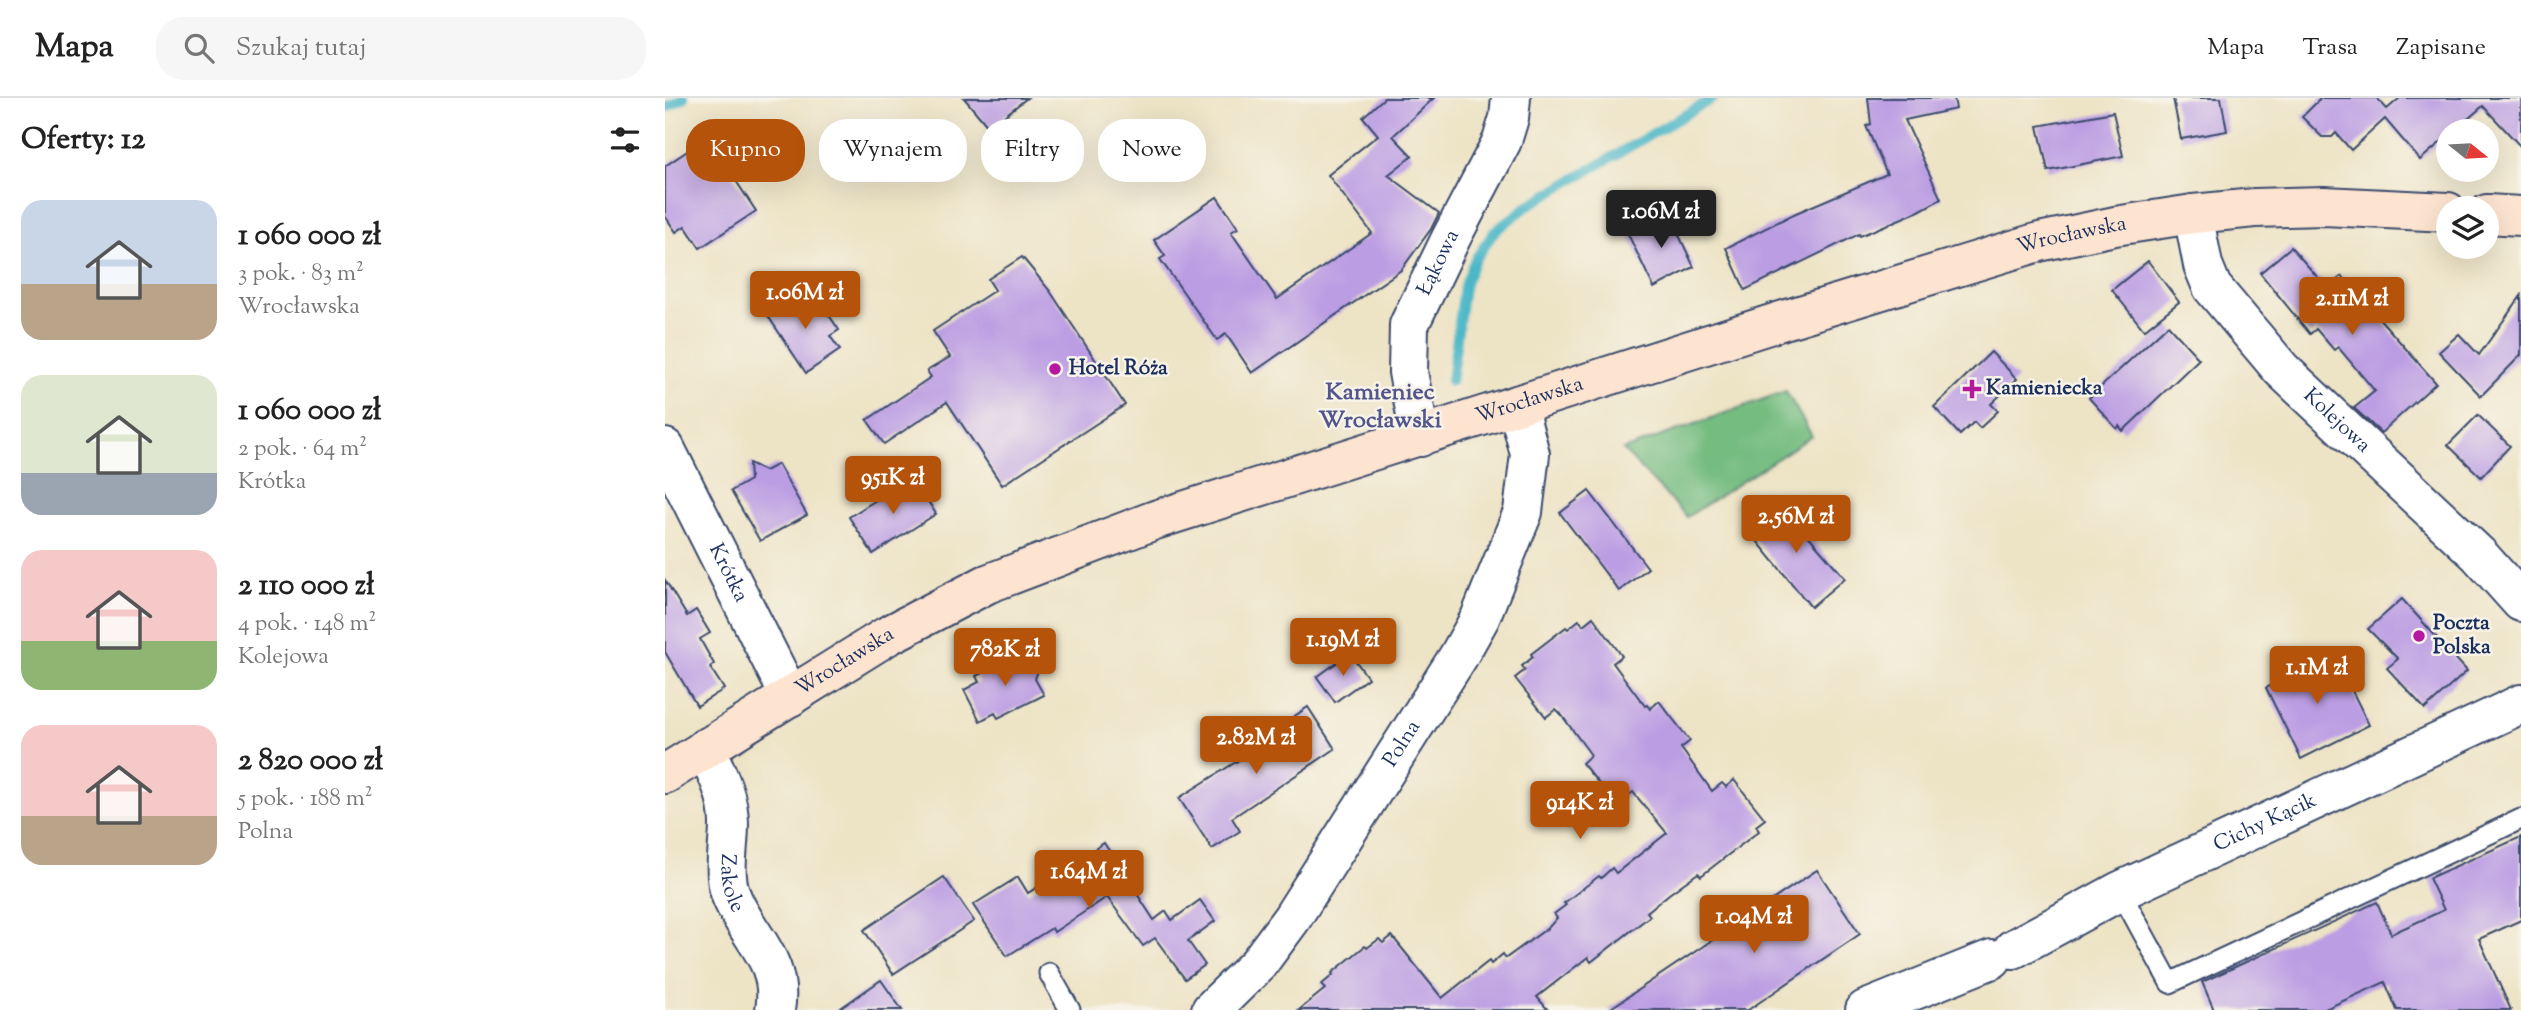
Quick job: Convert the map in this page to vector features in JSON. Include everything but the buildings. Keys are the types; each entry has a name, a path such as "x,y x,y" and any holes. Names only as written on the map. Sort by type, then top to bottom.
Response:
{"main road":[{"name":"Wrocławska","path":"665,774 887,636 987,584 1154,520 2039,242 2115,226 2255,208 2324,206 2436,211"},
{"path":"2499,215 2521,216"}],"street":[{"name":"Łąkowa","path":"1420,437 1408,372 1409,325 1502,141 1509,118 1511,98"},
{"name":"Kolejowa","path":"2193,214 2203,265 2212,287 2281,369 2479,555 2521,601"},
{"name":"Polna","path":"1211,1010 1258,964 1292,918 1481,618 1523,512 1530,454 1517,405"},
{"name":"Krótka","path":"665,448 790,697"},
{"name":"Cichy Kącik","path":"1865,1010 2003,954 2120,891 2521,705"},
{"name":"Zakole","path":"705,748 727,798 727,876 730,893 739,912 767,954 776,980 775,1010"}],"lane":[{"path":"2120,891 2170,983 2521,819"},
{"path":"1049,972 1070,1010"}],"green space":[{"path":"1786,391 1812,436 1687,517 1623,450"}],"waterway":[{"path":"665,108 684,98"},
{"path":"1451,381 1464,287 1475,259 1495,231 1529,205 1714,98"}],"place":[{"name":"Hotel Róża","path":"1055,369"},
{"name":"Kamieniecka","path":"1972,389"},
{"name":"Poczta Polska","path":"2419,636"}],"district":[{"name":"Kamieniec Wrocławski","path":"1380,407"}]}
